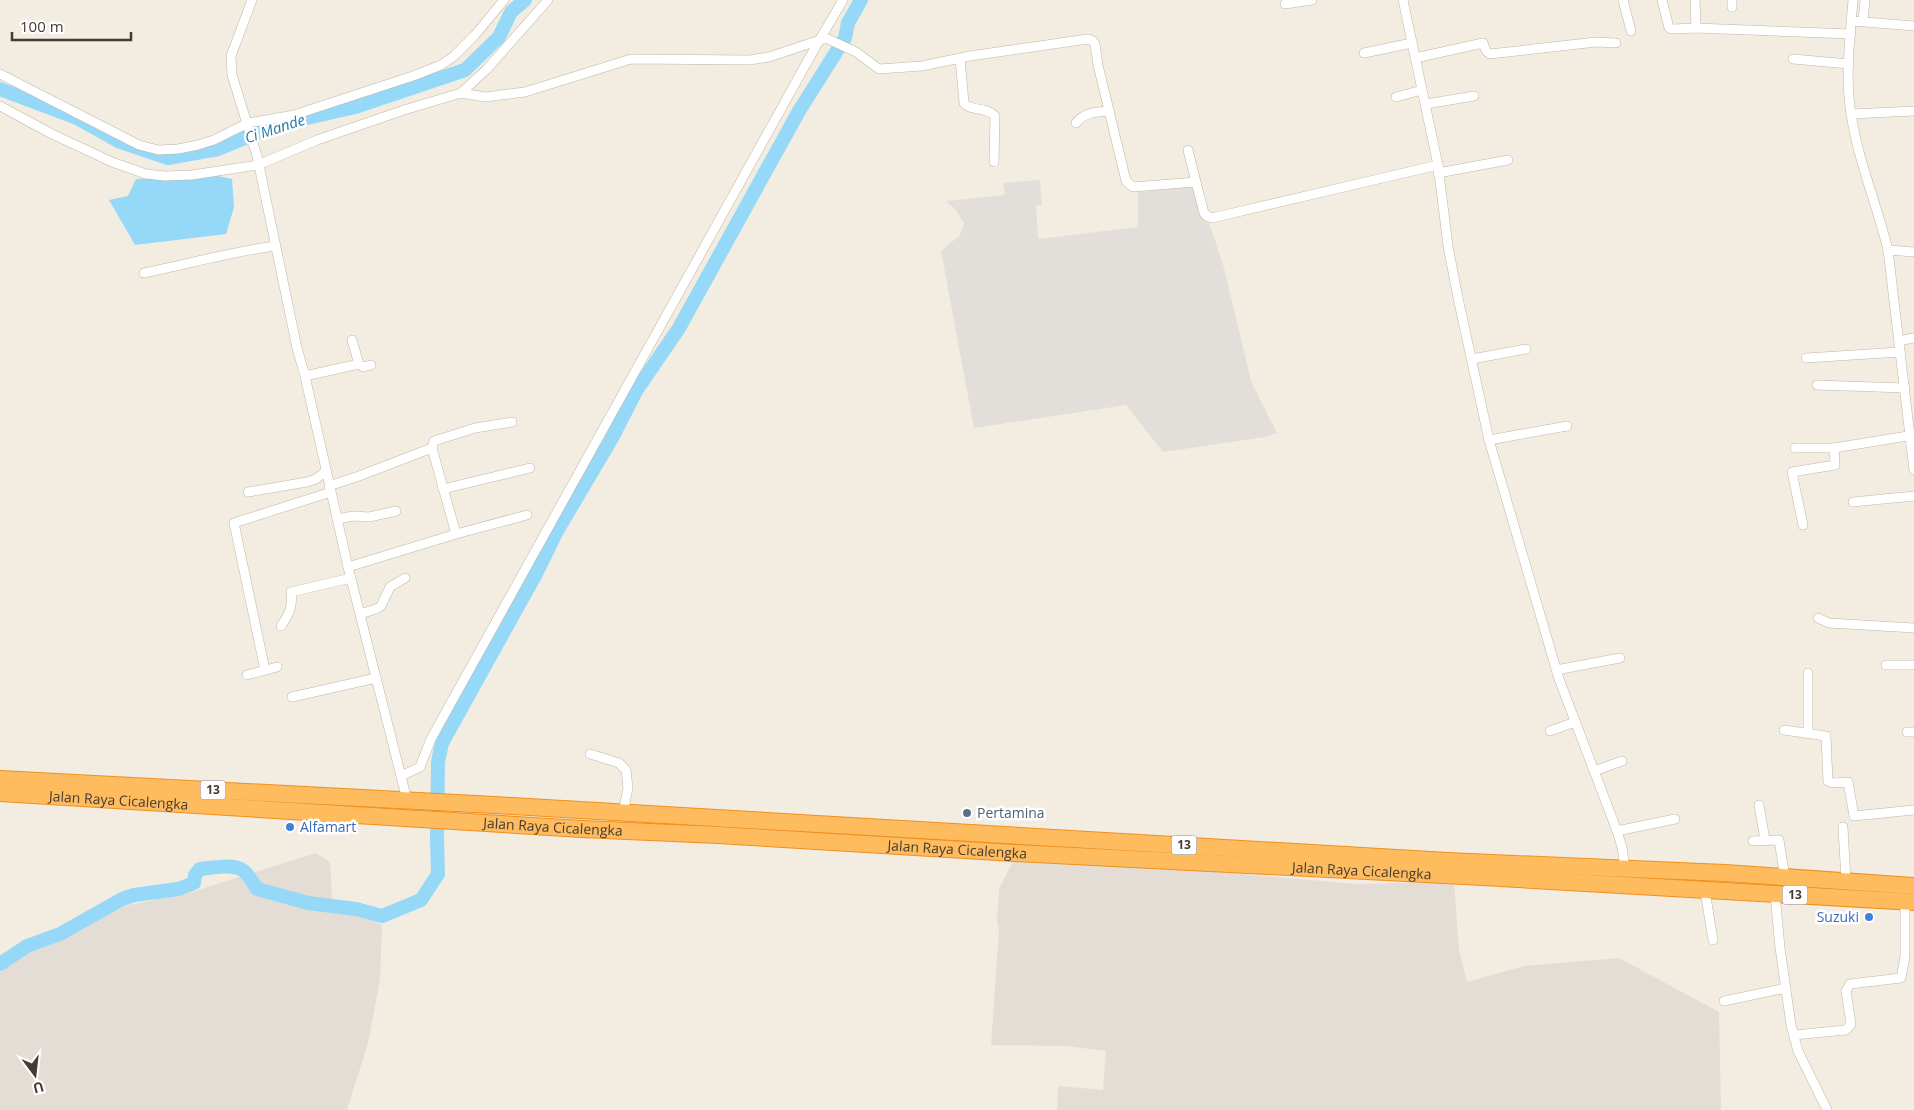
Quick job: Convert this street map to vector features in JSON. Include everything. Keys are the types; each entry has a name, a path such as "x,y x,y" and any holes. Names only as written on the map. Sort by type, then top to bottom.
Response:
{"highway":[{"name":"Jalan Raya Cicalengka","path":"0,779 408,800 1447,861 1725,873 1914,886"},
{"name":"Jalan Raya Cicalengka","path":"0,793 582,829 728,835 1014,853 1909,902"},
{"path":"1724,892 1725,873"}],"street":[{"path":"252,0 231,56 232,75 258,161 297,348 348,567 408,800"},
{"path":"0,74 139,145 158,150 178,149 214,140 248,124 294,115 441,65 453,57 475,35 504,0"},
{"path":"461,93 487,69 548,0"},
{"path":"401,776 417,770 421,766 431,739 442,719 824,39 843,0"},
{"path":"1285,4 1312,0"},
{"path":"1403,0 1438,169 1448,246 1489,440 1556,670 1617,831 1622,847 1625,868"},
{"path":"1623,0 1631,31"},
{"path":"1662,0 1669,28 1850,34"},
{"path":"1695,0 1696,28"},
{"path":"1854,0 1850,34 1848,85 1851,114 1888,250 1900,352 1908,384 1914,470"},
{"path":"1863,21 1865,0"},
{"path":"1852,21 1914,26"},
{"path":"0,106 112,162 146,174 164,176 192,175 258,161 404,110 461,93 485,96 525,92 630,59 750,60 769,58 824,39 860,54 879,69 922,66 960,58 1088,39 1093,41 1124,176 1129,184 1133,187 1196,182"},
{"path":"1415,58 1483,43 1486,51 1490,54 1596,42 1616,43"},
{"path":"1364,53 1412,44"},
{"path":"960,58 964,103 969,108 986,110 995,116 994,162"},
{"path":"1793,59 1849,64"},
{"path":"1396,98 1422,90"},
{"path":"1426,104 1474,96"},
{"path":"1076,123 1084,116 1093,112 1109,111"},
{"path":"1851,114 1914,111"},
{"path":"1188,150 1204,213 1212,218 1438,169 1508,160"},
{"path":"144,273 225,254 275,246"},
{"path":"1888,250 1914,252"},
{"path":"1899,341 1914,338"},
{"path":"352,340 359,364"},
{"path":"1472,359 1526,349"},
{"path":"1806,358 1900,352"},
{"path":"305,376 359,364 363,367 371,365"},
{"path":"1817,385 1908,384"},
{"path":"456,534 432,448 435,439 475,428 512,422"},
{"path":"1489,440 1567,426"},
{"path":"1795,448 1834,448 1912,435"},
{"path":"265,670 234,524 330,489 432,448"},
{"path":"1803,525 1792,472 1835,465 1834,448"},
{"path":"443,489 530,468"},
{"path":"248,492 307,482 316,479 326,471"},
{"path":"1853,502 1914,496"},
{"path":"337,519 353,516 369,517 396,511"},
{"path":"348,567 456,534 527,515"},
{"path":"282,626 289,616 292,592 351,578"},
{"path":"360,614 381,606 390,587 406,578"},
{"path":"1818,618 1829,623 1914,628"},
{"path":"1556,670 1620,658"},
{"path":"1886,664 1914,664"},
{"path":"247,675 277,667"},
{"path":"1808,673 1808,732"},
{"path":"292,697 376,678"},
{"path":"1550,731 1575,722"},
{"path":"1784,730 1826,736 1828,780 1832,783 1848,782 1852,815 1914,810"},
{"path":"590,754 619,763 626,770 628,788 623,813"},
{"path":"1594,771 1622,761"},
{"path":"1759,805 1765,840"},
{"path":"1617,831 1675,819"},
{"path":"1843,827 1846,881"},
{"path":"1753,841 1779,840 1785,878"},
{"path":"1705,890 1713,940"},
{"path":"1775,894 1780,948 1791,1025 1798,1051 1827,1110"},
{"path":"1794,1035 1846,1030 1852,1024 1846,991 1850,984 1898,980 1903,976 1910,956 1909,902"},
{"path":"1724,1001 1786,988"}],"shaded area":[{"path":"1040,180 1042,205 1036,205 1038,239 1138,227 1138,192 1191,187 1197,196 1204,220 1209,223 1224,268 1251,381 1277,433 1265,437 1163,452 1126,405 974,428 941,251 960,235 964,223 956,210 946,201 1005,195 1003,183"},
{"path":"316,853 330,862 332,897 339,913 364,917 382,925 380,979 368,1043 347,1110 0,1110 0,972 11,963 33,951 58,942 119,907 192,892"},
{"path":"1013,861 1110,864 1357,884 1454,882 1459,949 1467,982 1524,966 1619,958 1719,1012 1721,1110 1057,1110 1058,1086 1103,1090 1106,1051 1066,1046 991,1045 999,931 997,921 999,889"}],"water":[{"path":"218,176 232,179 234,207 226,234 135,245 109,200 128,196 136,179"}],"waterway":[{"name":"Ci Mande","path":"0,89 77,118 118,141 168,158 218,149 277,125 355,107 465,70 499,37 511,12 525,0"},
{"path":"0,964 27,946 60,934 122,899 134,895 178,889 194,883 195,875 200,869 224,866 236,868 246,873 257,889 308,903 356,909 382,916 421,900 438,874 438,762 442,743 537,572 557,531 612,438 636,391 679,328 799,111 845,38 848,23 861,0"}],"place":[{"name":"Pertamina","path":"967,813"},
{"name":"Alfamart","path":"290,827"},
{"name":"Suzuki","path":"1869,917"}]}
